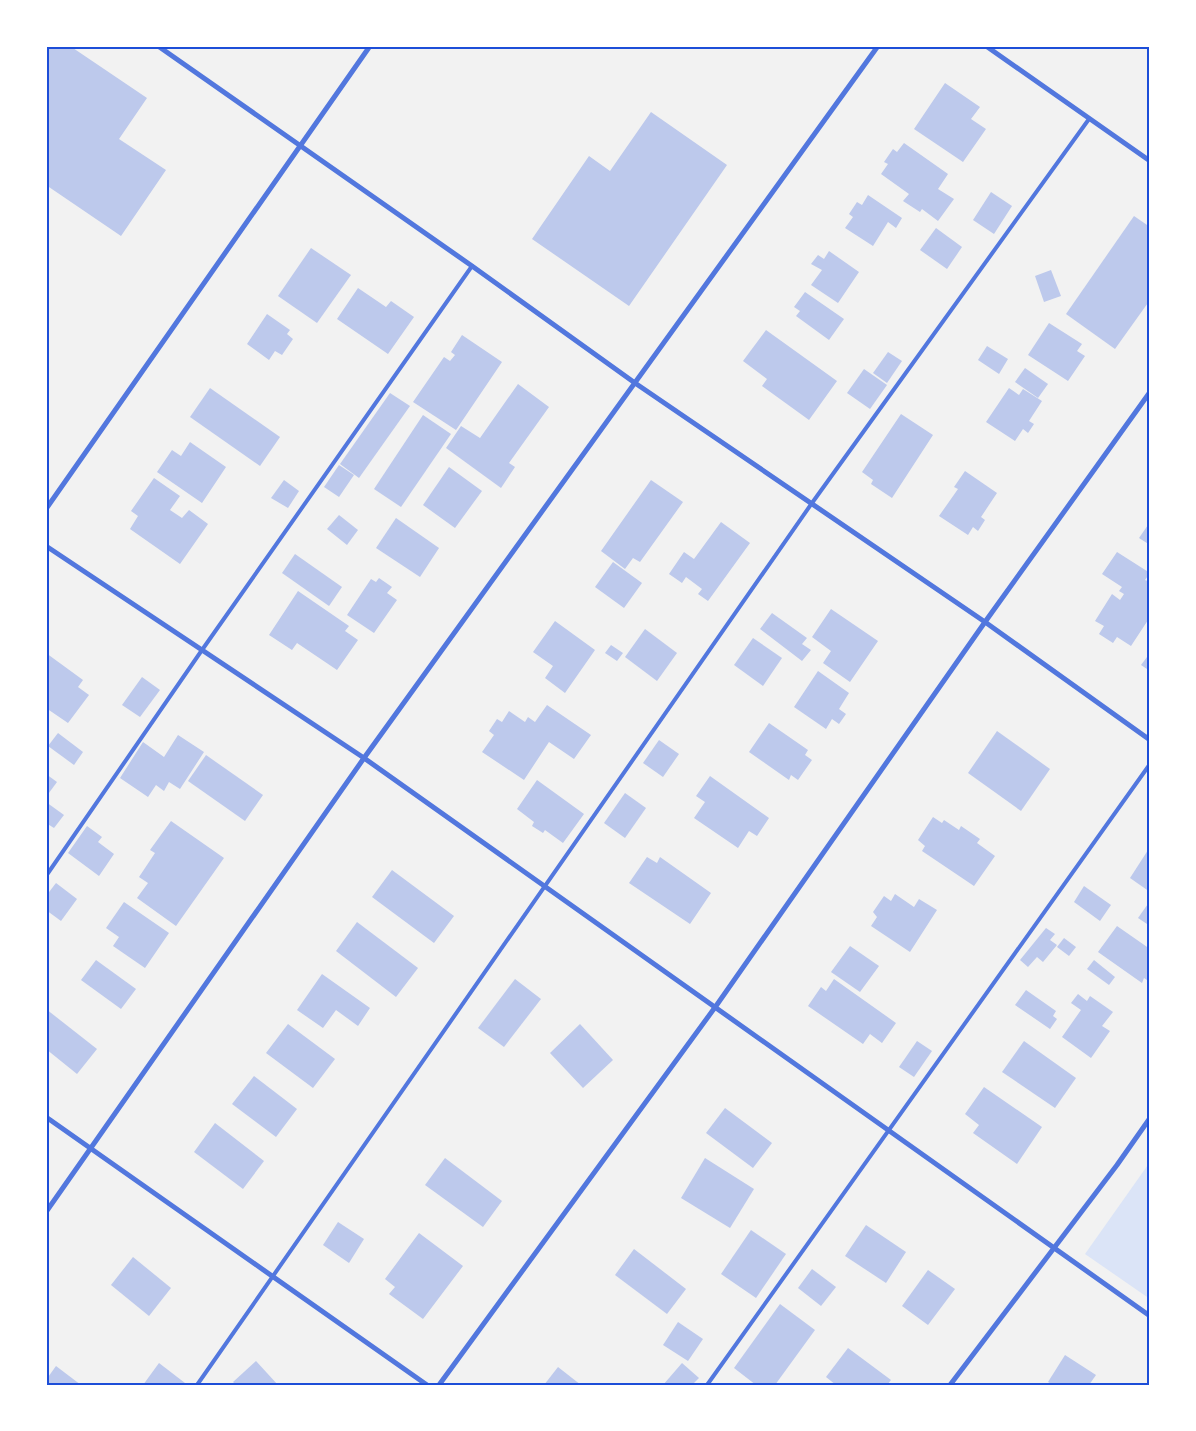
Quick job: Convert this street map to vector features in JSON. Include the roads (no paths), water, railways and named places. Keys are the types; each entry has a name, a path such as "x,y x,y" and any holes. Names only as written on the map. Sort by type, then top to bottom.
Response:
{"street":[{"path":"158,46 636,382 984,622 1150,740"},
{"path":"46,509 370,46"},
{"path":"46,1212 364,758 878,46"},
{"path":"986,46 1150,161"},
{"path":"439,1385 716,1006 984,622 1150,392"},
{"path":"46,546 364,758 716,1006 1150,1316"},
{"path":"46,1117 92,1147 427,1385"},
{"path":"950,1385 1150,1118"}],"lane":[{"path":"197,1385 812,503 1088,119"},
{"path":"46,876 472,266"},
{"path":"708,1385 1150,764"}]}
